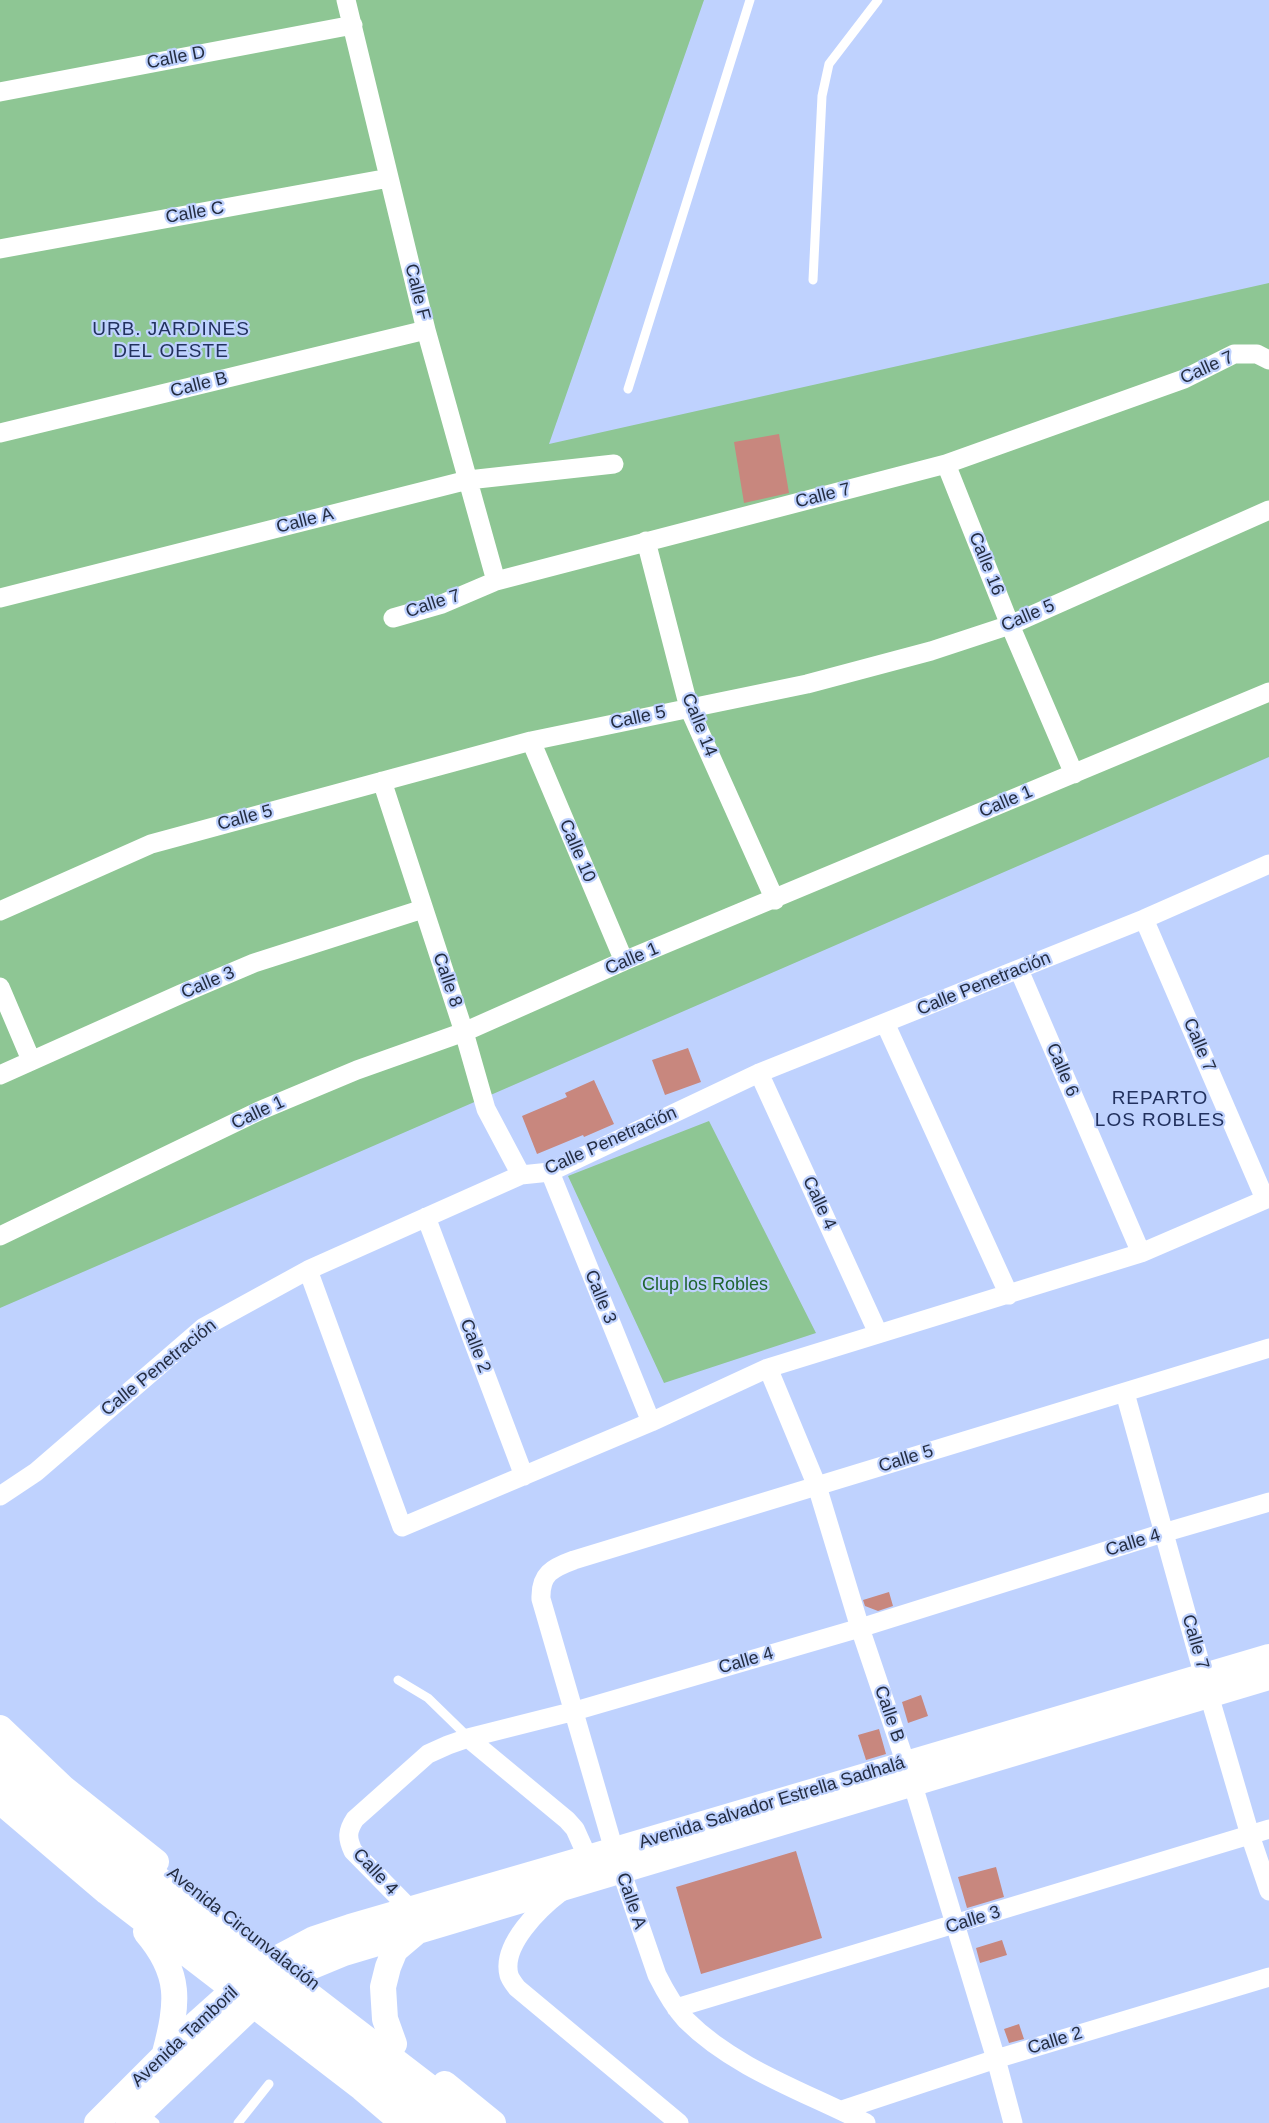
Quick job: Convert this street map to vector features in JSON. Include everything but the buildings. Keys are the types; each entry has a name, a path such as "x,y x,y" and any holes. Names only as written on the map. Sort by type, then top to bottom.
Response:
{"main road":[{"name":"Avenida Salvador Estrella Sadhalá","path":"288,1965 314,1939 413,1921 568,1887 618,1860 1207,1685 1269,1657"},
{"name":"Avenida Salvador Estrella Sadhalá","path":"1207,1685 1269,1677"},
{"name":"Avenida Circunvalación","path":"0,1728 63,1788 493,2123"},
{"name":"Avenida Circunvalación","path":"0,1749 95,1845"},
{"name":"Avenida Circunvalación","path":"0,1778 95,1845 438,2115 470,2123"},
{"path":"0,1801 107,1892 362,2088 402,2123"},
{"name":"Avenida Salvador Estrella Sadhalá","path":"413,1921 588,1858 618,1860"},
{"path":"107,1892 147,1934 163,1956 172,1976 176,1998 173,2021 165,2053"},
{"path":"394,2044 384,2019 383,1987 395,1950 413,1921"},
{"name":"Avenida Tamboril","path":"141,2119 243,1998 288,1965"},
{"name":"Avenida Tamboril","path":"97,2123 218,2002 243,1998"}],"street":[{"name":"Calle F","path":"346,0 426,330 496,581"},
{"name":"Calle D","path":"0,92 353,25"},
{"name":"Calle C","path":"0,249 389,178"},
{"name":"Calle B","path":"0,433 426,330"},
{"name":"Calle 7","path":"393,618 442,604 496,581 946,464 1184,379 1224,358 1246,353 1257,354 1269,360"},
{"name":"Calle A","path":"0,598 468,480 614,464"},
{"name":"Calle 16","path":"946,464 1010,625 1074,774"},
{"name":"Calle 5","path":"0,911 151,844 531,741 807,684 931,651 1010,625 1269,510"},
{"name":"Calle 14","path":"646,541 689,708 775,900"},
{"name":"Calle 1","path":"0,1236 260,1111 357,1070 464,1032 624,961 775,900 1269,692"},
{"name":"Calle 10","path":"531,741 624,961"},
{"name":"Calle 8","path":"382,781 464,1032 486,1109 521,1175"},
{"name":"Calle Penetración","path":"0,1496 36,1472 204,1326 308,1270 521,1175 550,1172 759,1073 1144,919 1269,864"},
{"name":"Calle 3","path":"0,1075 254,963 423,909"},
{"name":"Calle 7","path":"1144,919 1267,1199"},
{"name":"Calle 6","path":"1019,970 1141,1252"},
{"path":"0,987 31,1060"},
{"path":"885,1023 1009,1295"},
{"name":"Calle 4","path":"759,1073 878,1333"},
{"name":"Calle 3","path":"550,1172 651,1422"},
{"path":"308,1270 402,1527 651,1422 768,1368 878,1333 1009,1295 1141,1252 1267,1199"},
{"name":"Calle 2","path":"426,1217 524,1476"},
{"name":"Calle 5","path":"546,1575 558,1566 574,1560 1269,1348"},
{"name":"Calle B","path":"768,1368 817,1486 860,1628 909,1772 996,2059 1013,2123"},
{"name":"Calle 7","path":"1125,1392 1163,1533 1250,1835 1269,1891"},
{"name":"Calle 4","path":"413,1921 352,1851 348,1841 348,1830 354,1819 428,1754 468,1738 575,1711 860,1628 1163,1533 1269,1502"},
{"name":"Calle A","path":"546,1575 540,1587 541,1599 618,1860 657,1975 676,2008 695,2028 729,2053 766,2074 866,2123"},
{"path":"468,1738 567,1820 575,1829 588,1858"},
{"name":"Calle 3","path":"676,2008 1269,1829"},
{"path":"568,1887 537,1912 521,1934 508,1960 509,1976 517,1988 679,2123"},
{"name":"Calle 2","path":"842,2110 996,2059 1269,1977"}],"lane":[{"path":"628,389 750,0"},
{"path":"813,280 822,96 829,64 878,0"},
{"path":"398,1680 428,1698 468,1738"},
{"path":"238,2123 269,2084"}],"green space":[{"path":"0,0 704,0 549,444 1269,283 1269,757 0,1308"},
{"name":"Clup los Robles","path":"709,1121 816,1333 664,1383 568,1176"}],"district":[{"name":"URB. JARDINES DEL OESTE","path":"171,341"},
{"name":"REPARTO LOS ROBLES","path":"1160,1110"}]}
